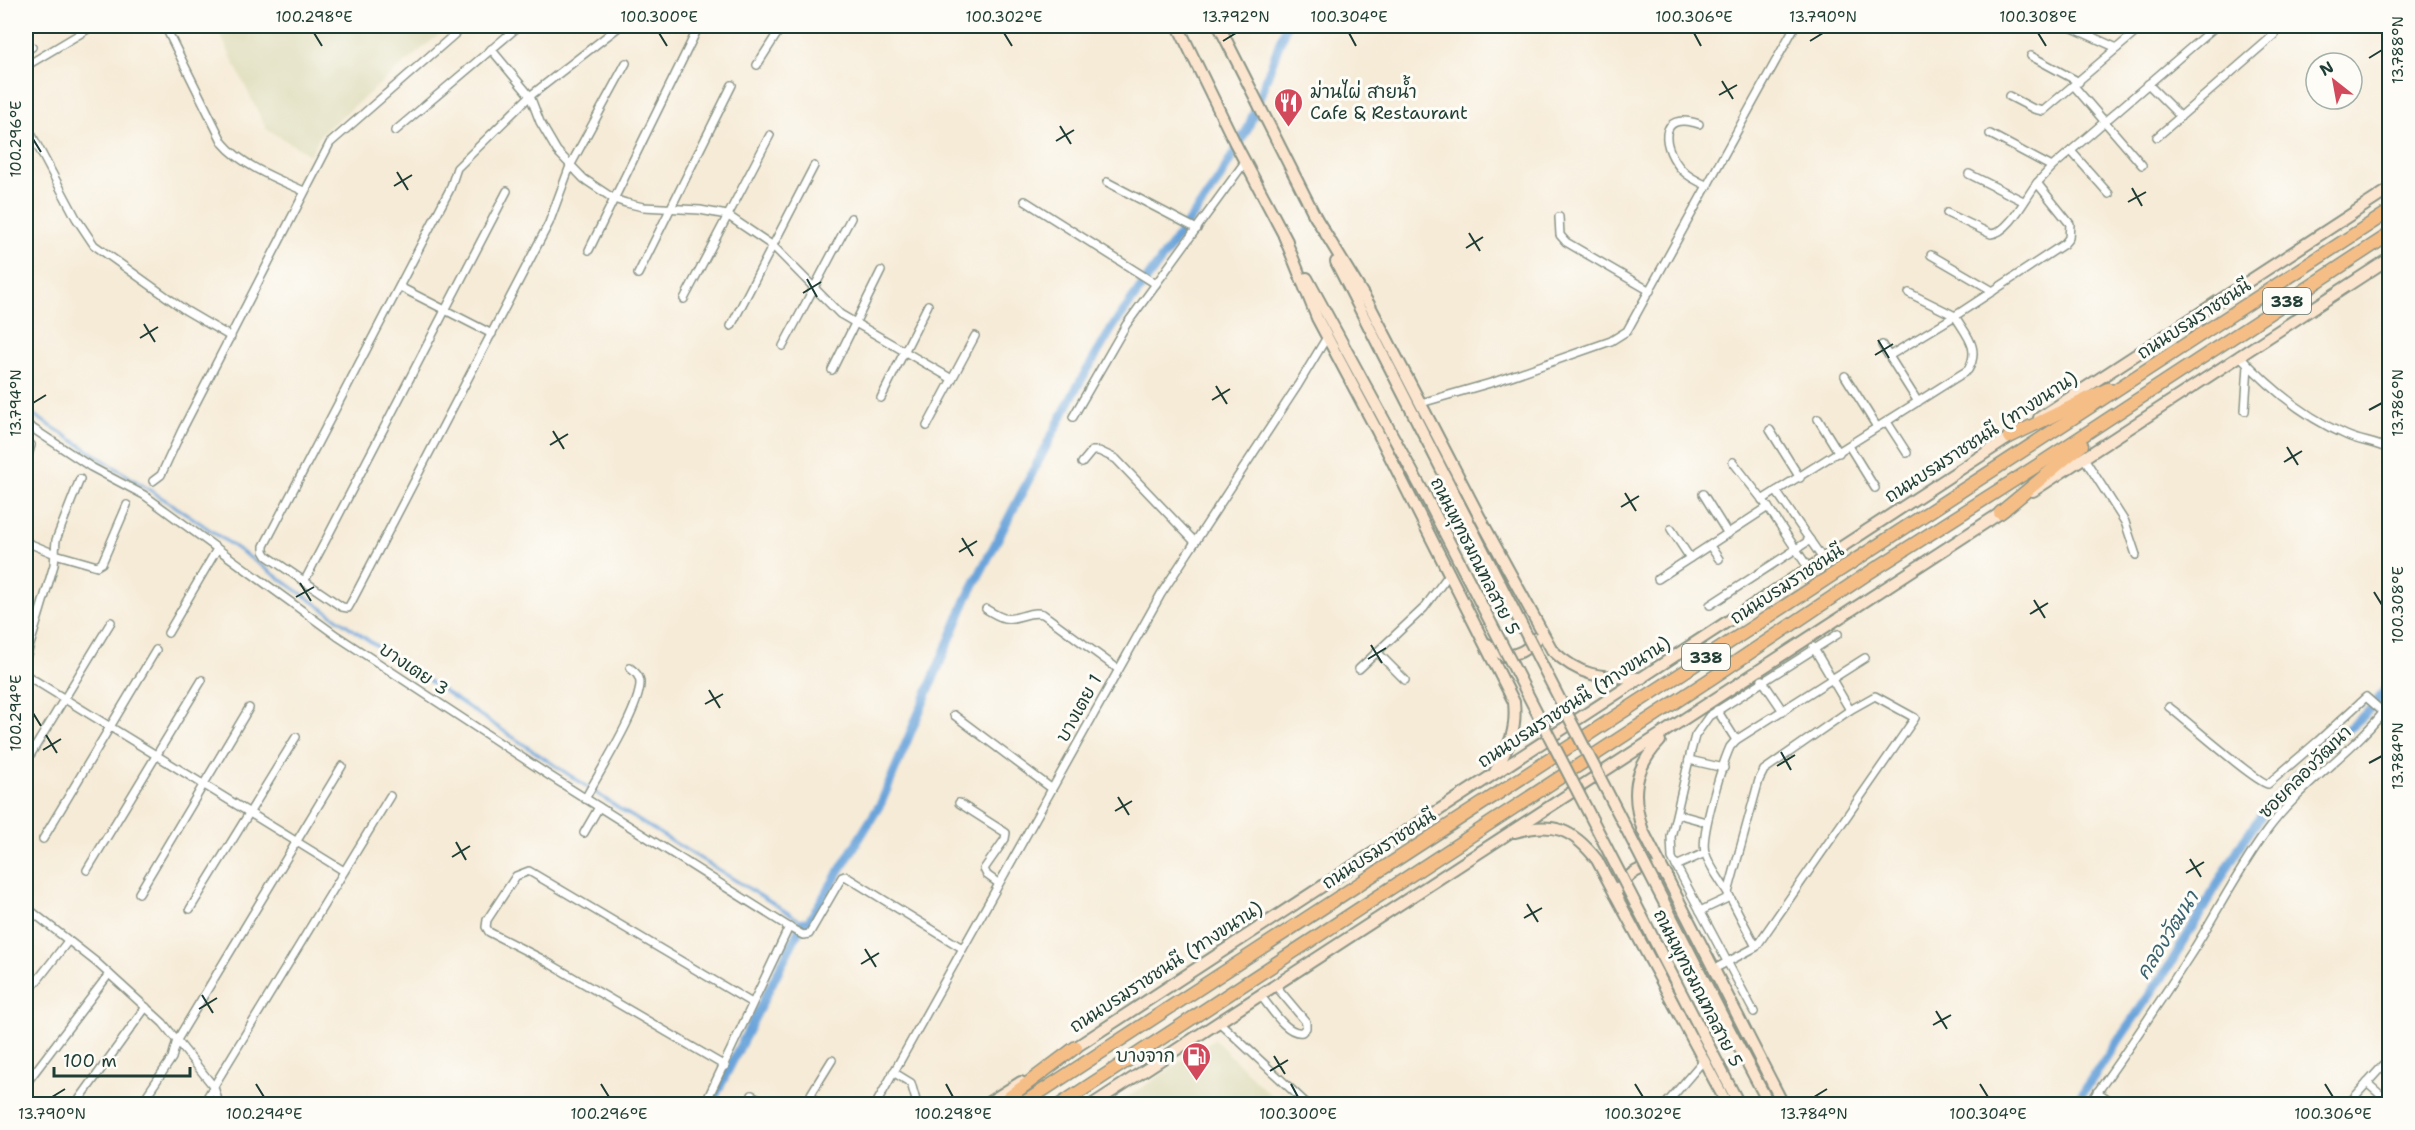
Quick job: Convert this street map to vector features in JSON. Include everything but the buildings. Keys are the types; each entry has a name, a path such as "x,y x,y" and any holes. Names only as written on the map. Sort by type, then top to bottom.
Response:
{"highway":[{"name":"ถนนบรมราชชนนี","path":"1023,1104 2390,211"},
{"name":"ถนนบรมราชชนนี","path":"1061,1104 1696,689 1867,574 2035,467 2390,234"},
{"path":"2009,437 2162,362"},
{"path":"2000,513 2070,454 2176,374"},
{"path":"1000,1104 1076,1047"}],"main road":[{"name":"ถนนพุทธมณฑลสาย 5","path":"1178,26 1235,143 1426,497 1739,1104"},
{"name":"ถนนพุทธมณฑลสาย 5","path":"1219,26 1353,298 1769,1104"},
{"name":"ถนนบรมราชชนนี (ทางขนาน)","path":"986,1104 2390,189"},
{"path":"1313,213 1370,306 1552,650 1564,662 1584,673 1594,676 1642,678"},
{"path":"1284,236 1327,337 1450,573 1514,702 1516,721 1513,737 1495,772"},
{"name":"338","path":"1093,1104 2390,258"},
{"path":"1484,641 1504,656 1513,655 1530,647 1537,639 1536,623"},
{"path":"1672,728 1649,752 1641,765 1637,780 1637,813 1643,831 1783,1104"},
{"path":"1505,834 1534,826 1547,826 1573,835 1597,860 1726,1104"},
{"path":"1615,894 1627,875 1635,870 1645,868 1661,871 1667,875"}],"street":[{"path":"26,66 93,26"},
{"path":"165,26 223,143 229,150 270,175 304,191"},
{"path":"153,481 161,475 330,143 464,26"},
{"path":"395,131 519,26"},
{"path":"620,26 530,96 457,168 450,189 400,287 264,546 267,556 342,607 348,608 492,333 549,223 570,166 626,63"},
{"path":"589,250 699,26"},
{"path":"757,65 782,26"},
{"path":"1421,403 1494,382 1611,341 1627,331 1795,26"},
{"path":"2071,26 2117,48"},
{"path":"2009,96 2034,110 2043,111 2143,26"},
{"path":"1947,213 1991,234 1996,234 2012,220 2023,201 2052,167 2216,26"},
{"path":"2157,137 2274,35"},
{"path":"491,49 530,96 547,137 570,166 584,179 614,199 643,207 727,215 772,246 840,314 952,379"},
{"path":"2031,56 2077,84 2142,165"},
{"path":"2148,84 2180,116"},
{"path":"638,274 732,85"},
{"path":"1699,124 1680,120 1668,131 1666,141 1671,155 1682,170 1689,177 1708,186"},
{"path":"26,124 76,218 94,244 185,310 231,337"},
{"path":"1990,134 2052,167"},
{"path":"684,299 770,135"},
{"path":"2071,151 2109,194"},
{"path":"1073,417 1110,349 1153,283 1244,159"},
{"path":"731,326 814,166"},
{"path":"1969,174 2023,201"},
{"path":"1107,182 1195,228"},
{"path":"1889,356 1955,316 2064,244 2069,238 2070,224 2037,183"},
{"path":"304,582 507,192"},
{"path":"1025,201 1153,283"},
{"path":"26,214 30,226 26,231"},
{"path":"1559,217 1560,235 1566,242 1650,291"},
{"path":"783,346 851,218"},
{"path":"1931,255 1993,291"},
{"path":"832,370 857,324 881,271"},
{"path":"400,287 492,333"},
{"path":"1762,500 1968,370 1974,353 1972,345 1955,316 1910,293"},
{"path":"881,398 928,305"},
{"path":"927,426 975,336"},
{"name":"บางเตย 1","path":"876,1104 1161,594 1327,337"},
{"path":"1881,345 1918,402"},
{"path":"2239,356 2279,392 2319,421 2345,435 2360,441 2378,444 2390,450"},
{"path":"2245,411 2248,365"},
{"path":"1845,376 1877,427"},
{"path":"1818,418 1839,453"},
{"path":"1887,422 1906,453"},
{"name":"บางเตย 3","path":"26,424 92,466 144,495 328,630 599,807 803,935 808,934 845,876 962,948"},
{"path":"1770,430 1800,478"},
{"path":"26,462 31,445"},
{"path":"1849,446 1875,488"},
{"path":"1082,463 1092,451 1099,451 1116,459 1195,542"},
{"path":"2084,458 2125,522 2136,555"},
{"path":"1733,462 1768,507 1809,569"},
{"path":"26,658 54,565 56,540 80,479"},
{"path":"1776,491 1823,559"},
{"path":"1703,494 1728,534"},
{"path":"26,542 55,554 99,565 127,505"},
{"path":"1658,579 1768,507"},
{"path":"1671,529 1690,558"},
{"path":"1710,605 1810,540"},
{"path":"1710,546 1719,559"},
{"path":"168,633 217,549"},
{"path":"1359,669 1424,608 1450,573"},
{"path":"986,609 1001,618 1028,613 1043,614 1118,669"},
{"path":"26,762 111,622"},
{"path":"1754,1012 1676,866 1670,849 1689,760 1698,729 1717,710 1838,634"},
{"path":"1808,639 1850,710"},
{"path":"43,839 156,650"},
{"path":"1377,652 1405,680"},
{"path":"1756,946 1705,853 1703,842 1706,822 1730,747 1736,740 1865,658"},
{"path":"586,797 629,716 639,692 639,675 630,668"},
{"path":"26,675 344,871"},
{"path":"87,870 202,680"},
{"path":"1762,680 1783,711"},
{"path":"1700,911 1729,895 1759,780 1764,770 1850,710 1875,696 1915,718 1756,946 1714,969"},
{"path":"2169,706 2247,771 2268,784 2366,697 2381,711"},
{"name":"ซอยคลองวัฒนา","path":"2088,1104 2194,949 2266,832 2286,807 2320,773 2355,744 2381,711 2390,704"},
{"path":"139,893 249,708"},
{"path":"1717,710 1736,740"},
{"path":"954,715 1051,788"},
{"path":"190,909 296,737"},
{"path":"1689,760 1724,768"},
{"path":"141,1104 172,1058 177,1040 342,766"},
{"path":"203,1104 390,796"},
{"path":"959,803 1006,833 1005,839 984,869 987,875 998,883"},
{"path":"584,833 599,807"},
{"path":"1677,814 1706,822"},
{"path":"1676,866 1705,853"},
{"path":"724,1066 540,958 489,932 486,927 487,920 516,876 529,871 752,1003"},
{"path":"26,909 109,974 163,1023 214,1087 219,1104"},
{"path":"705,1104 752,1003 791,928"},
{"path":"26,995 68,940"},
{"path":"28,1081 109,974"},
{"path":"1260,995 1287,1027 1293,1032 1302,1032 1306,1028 1306,1022 1275,985"},
{"path":"76,1104 146,1007"},
{"path":"1220,1023 1307,1104"},
{"path":"816,1104 811,1094 832,1060"},
{"path":"2348,1104 2388,1060"},
{"path":"1666,1104 1703,1061"},
{"path":"893,1072 911,1083 917,1104"},
{"path":"2367,1083 2390,1103"},
{"path":"2097,1092 2115,1104"},
{"path":"752,1095 768,1104"}],"shaded area":[{"path":"216,26 449,26 321,134 310,155 266,129"},
{"path":"1214,1039 1279,1104 1116,1104 1129,1096"}],"waterway":[{"path":"711,1104 803,922 807,924 881,803 967,598 1077,387 1114,325 1218,181 1248,128 1286,26"},
{"path":"26,410 190,516 371,642 620,809 803,922"},
{"name":"คลองวัฒนา","path":"2075,1104 2168,968 2243,841 2269,805 2306,766 2371,709 2390,684"}],"place":[{"name":"ม่านไผ่ สายน้ำ Cafe & Restaurant","path":"1289,128"},
{"name":"บางจาก","path":"1196,1082"}]}
